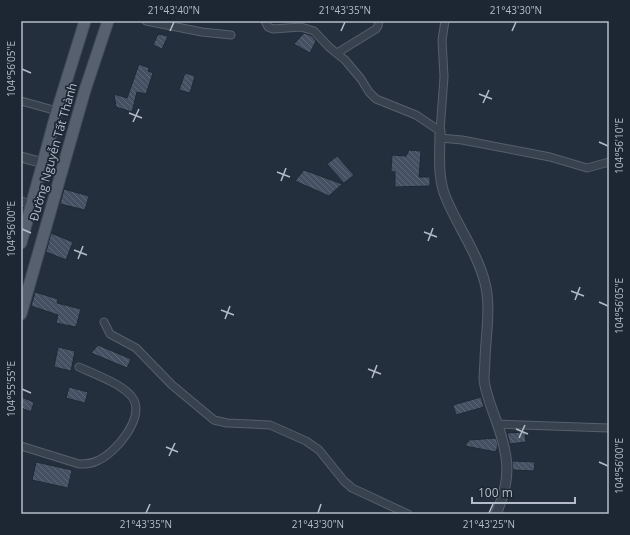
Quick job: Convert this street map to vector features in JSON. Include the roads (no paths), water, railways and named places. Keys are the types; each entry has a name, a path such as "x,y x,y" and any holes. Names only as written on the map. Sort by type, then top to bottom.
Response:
{"main road":[{"name":"Đường Nguyễn Tất Thành","path":"21,243 26,203 44,163 57,111 85,21"},
{"name":"Đường Nguyễn Tất Thành","path":"21,314 85,90 108,21"}],"street":[{"path":"146,21 202,32 231,35"},
{"path":"265,21 268,27 273,30 298,27 310,29 318,34 329,47 345,60 376,99 416,115 440,135 565,160 584,167 592,167 609,162"},
{"path":"337,53 376,29 379,21"},
{"path":"445,21 442,40 444,77 440,135 442,183 445,197 473,249 482,271 487,292 484,378 486,390 505,448 507,473 505,492 496,514"},
{"path":"21,101 57,111"},
{"path":"21,157 44,163"},
{"path":"104,322 110,334 136,348 172,385 214,420 227,423 270,425 306,441 319,450 344,481 352,488 408,514"},
{"path":"21,446 79,464 86,464 101,459 111,452 130,430 134,421 135,406 134,401 129,394 112,383 79,367"},
{"path":"497,424 609,428"}]}
